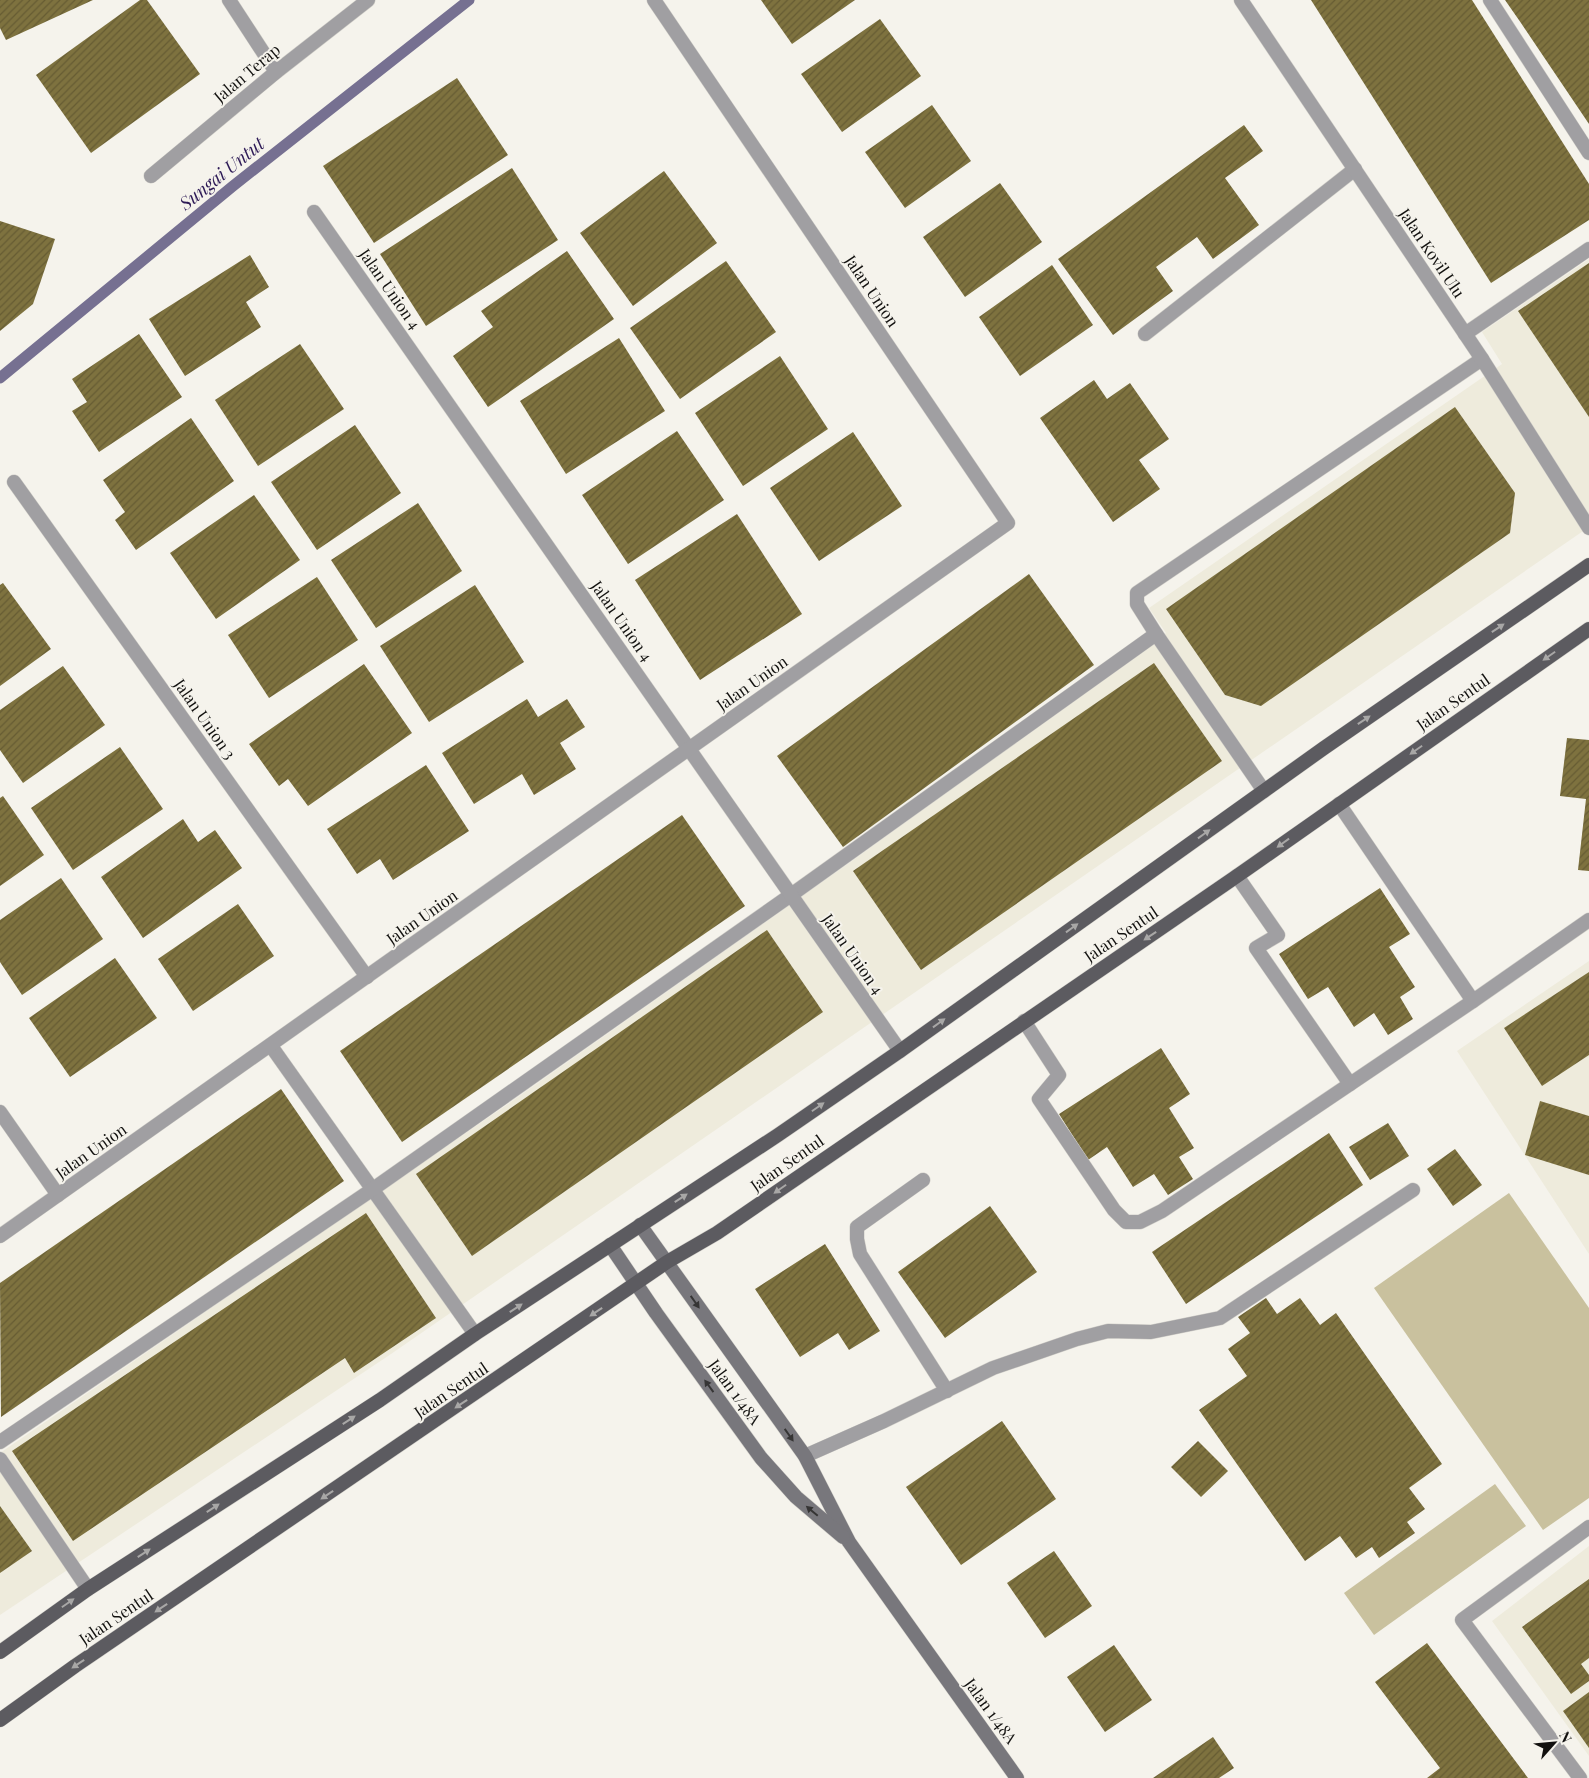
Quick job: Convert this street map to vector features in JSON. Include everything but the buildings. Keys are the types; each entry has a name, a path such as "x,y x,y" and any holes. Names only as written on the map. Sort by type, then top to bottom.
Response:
{"main road":[{"name":"Jalan Sentul","path":"0,1652 88,1589 380,1400 640,1224 778,1135 900,1051 1264,791 1589,564"},
{"name":"Jalan Sentul","path":"0,1720 75,1666 636,1285 667,1262 717,1233 1237,876 1589,628"},
{"name":"Jalan 1/48A","path":"640,1224 805,1456 849,1542 1017,1778"},
{"name":"Jalan 1/48A","path":"610,1246 761,1458 796,1497 849,1542"}],"street":[{"path":"229,0 276,72"},
{"name":"Jalan Terap","path":"151,176 276,72 368,0"},
{"name":"Jalan Union","path":"0,1236 690,750 1008,523 654,0"},
{"name":"Jalan Kovil Ulu","path":"1241,0 1466,334 1589,528"},
{"path":"1490,0 1589,153"},
{"path":"1145,334 1355,169"},
{"name":"Jalan Union 4","path":"314,212 900,1051"},
{"path":"1466,334 1589,249"},
{"path":"1264,791 1156,634 1137,604 1137,593 1482,359"},
{"name":"Jalan Union 3","path":"14,482 367,977"},
{"path":"0,1442 373,1189 791,895 1156,634"},
{"path":"1339,804 1473,1001"},
{"path":"1237,876 1278,935 1256,948 1350,1084"},
{"path":"1024,1021 1059,1075 1039,1099 1114,1210 1126,1222 1140,1222 1162,1211 1473,1001 1589,920"},
{"path":"271,1046 475,1334"},
{"path":"0,1112 58,1195"},
{"path":"923,1180 857,1227 857,1239 860,1254 947,1391"},
{"path":"805,1456 993,1368 1077,1339 1108,1331 1151,1332 1220,1318 1413,1190"},
{"path":"0,1459 88,1589"},
{"path":"1580,1778 1462,1620 1589,1526"}],"shaded area":[{"path":"1589,259 1589,527 391,1354 0,1615 0,1453 508,1104 852,861 1166,633 1149,608 1502,364 1482,332"},
{"path":"1589,961 1589,1254 1457,1051"},
{"path":"1509,1193 1589,1308 1589,1498 1543,1530 1374,1288"},
{"path":"1495,1484 1526,1526 1374,1635 1344,1593"},
{"path":"1589,1546 1589,1756 1492,1621"}],"waterway":[{"name":"Sungai Untut","path":"0,378 233,186 469,0"}]}
